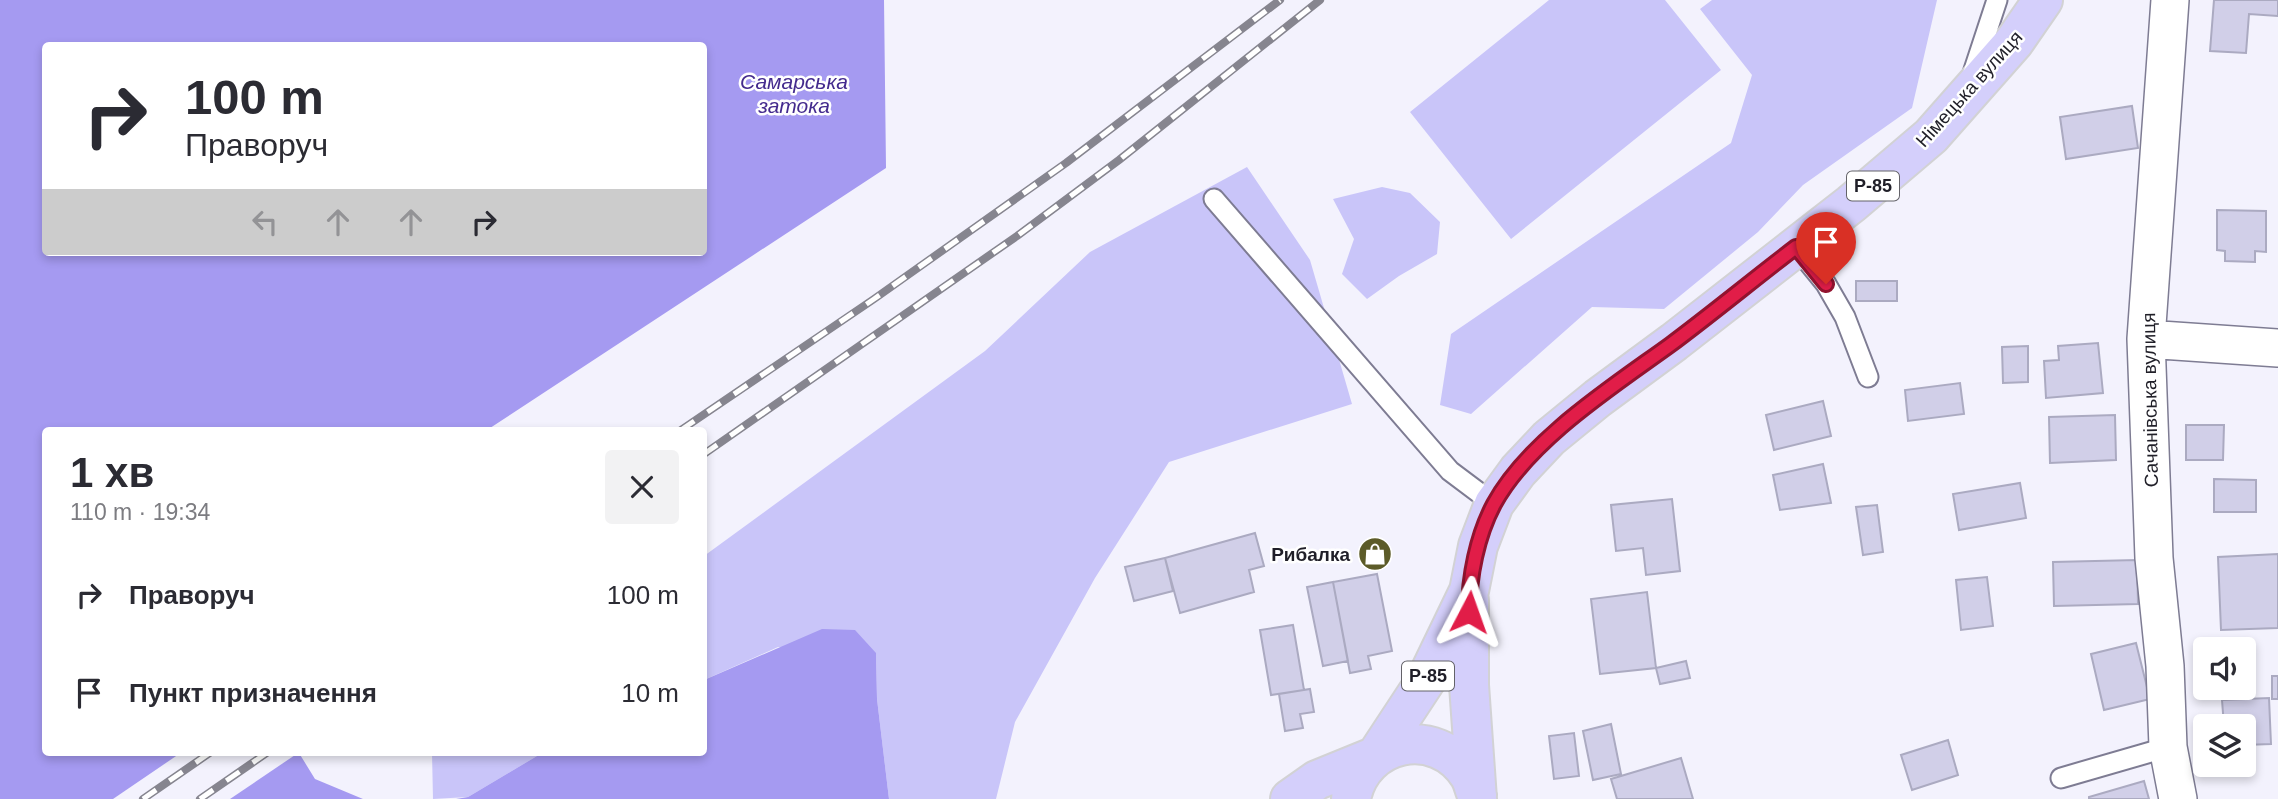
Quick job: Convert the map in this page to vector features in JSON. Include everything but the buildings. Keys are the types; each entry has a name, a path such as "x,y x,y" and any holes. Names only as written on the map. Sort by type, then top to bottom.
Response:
{"main road":[{"name":"Німецька вулиця","path":"1376,756 1426,680 1469,591 1478,546 1494,504 1518,471 1549,438 1598,398 1851,204 1931,136 2014,42 2043,0"},
{"path":"1469,591 1469,685 1477,798"},
{"path":"1290,799 1317,780 1395,747 1417,744 1438,748 1457,760 1470,777 1477,798"},
{"name":"Р-85","path":"1351,799 1362,770 1376,756"}],"street":[{"name":"Сачанівська вулиця","path":"2170,0 2146,339 2154,558 2165,666 2168,747 2178,799"},
{"path":"2146,339 2278,348"}],"lane":[{"path":"1965,99 1997,0"},
{"path":"1214,199 1450,471 1494,504"},
{"path":"1796,247 1826,284 1845,317 1868,377"},
{"path":"2061,778 2168,747"}],"shaded area":[{"path":"1549,0 1665,0 1721,70 1511,239 1410,112"},
{"path":"1712,0 1937,0 1912,108 1803,185 1758,232 1664,309 1592,307 1471,414 1440,405 1451,334 1731,143 1752,75 1700,9"},
{"path":"1247,167 1310,260 1352,404 1169,462 1095,578 1015,722 996,799 889,799 877,699 876,653 778,647 707,679 707,554 985,351 1090,252"},
{"path":"1382,187 1410,193 1440,222 1437,254 1367,299 1342,274 1354,239 1333,199"},
{"path":"432,756 537,756 468,797 433,799"}],"water":[{"name":"Самарська затока","path":"0,0 884,0 886,168 492,427 42,427 42,756 301,756 315,779 363,799 0,799"},
{"path":"822,629 855,630 876,653 877,699 889,799 456,799 468,797 537,756 707,756 707,679"}],"pier":[{"path":"176,756 294,756 230,799 113,799"}],"railway":[{"path":"685,427 874,299 1066,163 1280,0"},
{"path":"707,452 1017,236 1119,160 1320,0"},
{"path":"143,799 205,756"},
{"path":"200,799 262,756"}],"place":[{"name":"Рибалка","path":"1375,554"}],"route":[{"path":"1469,612 1469,591 1478,546 1494,504 1518,471 1549,438 1796,247 1826,284"}]}
